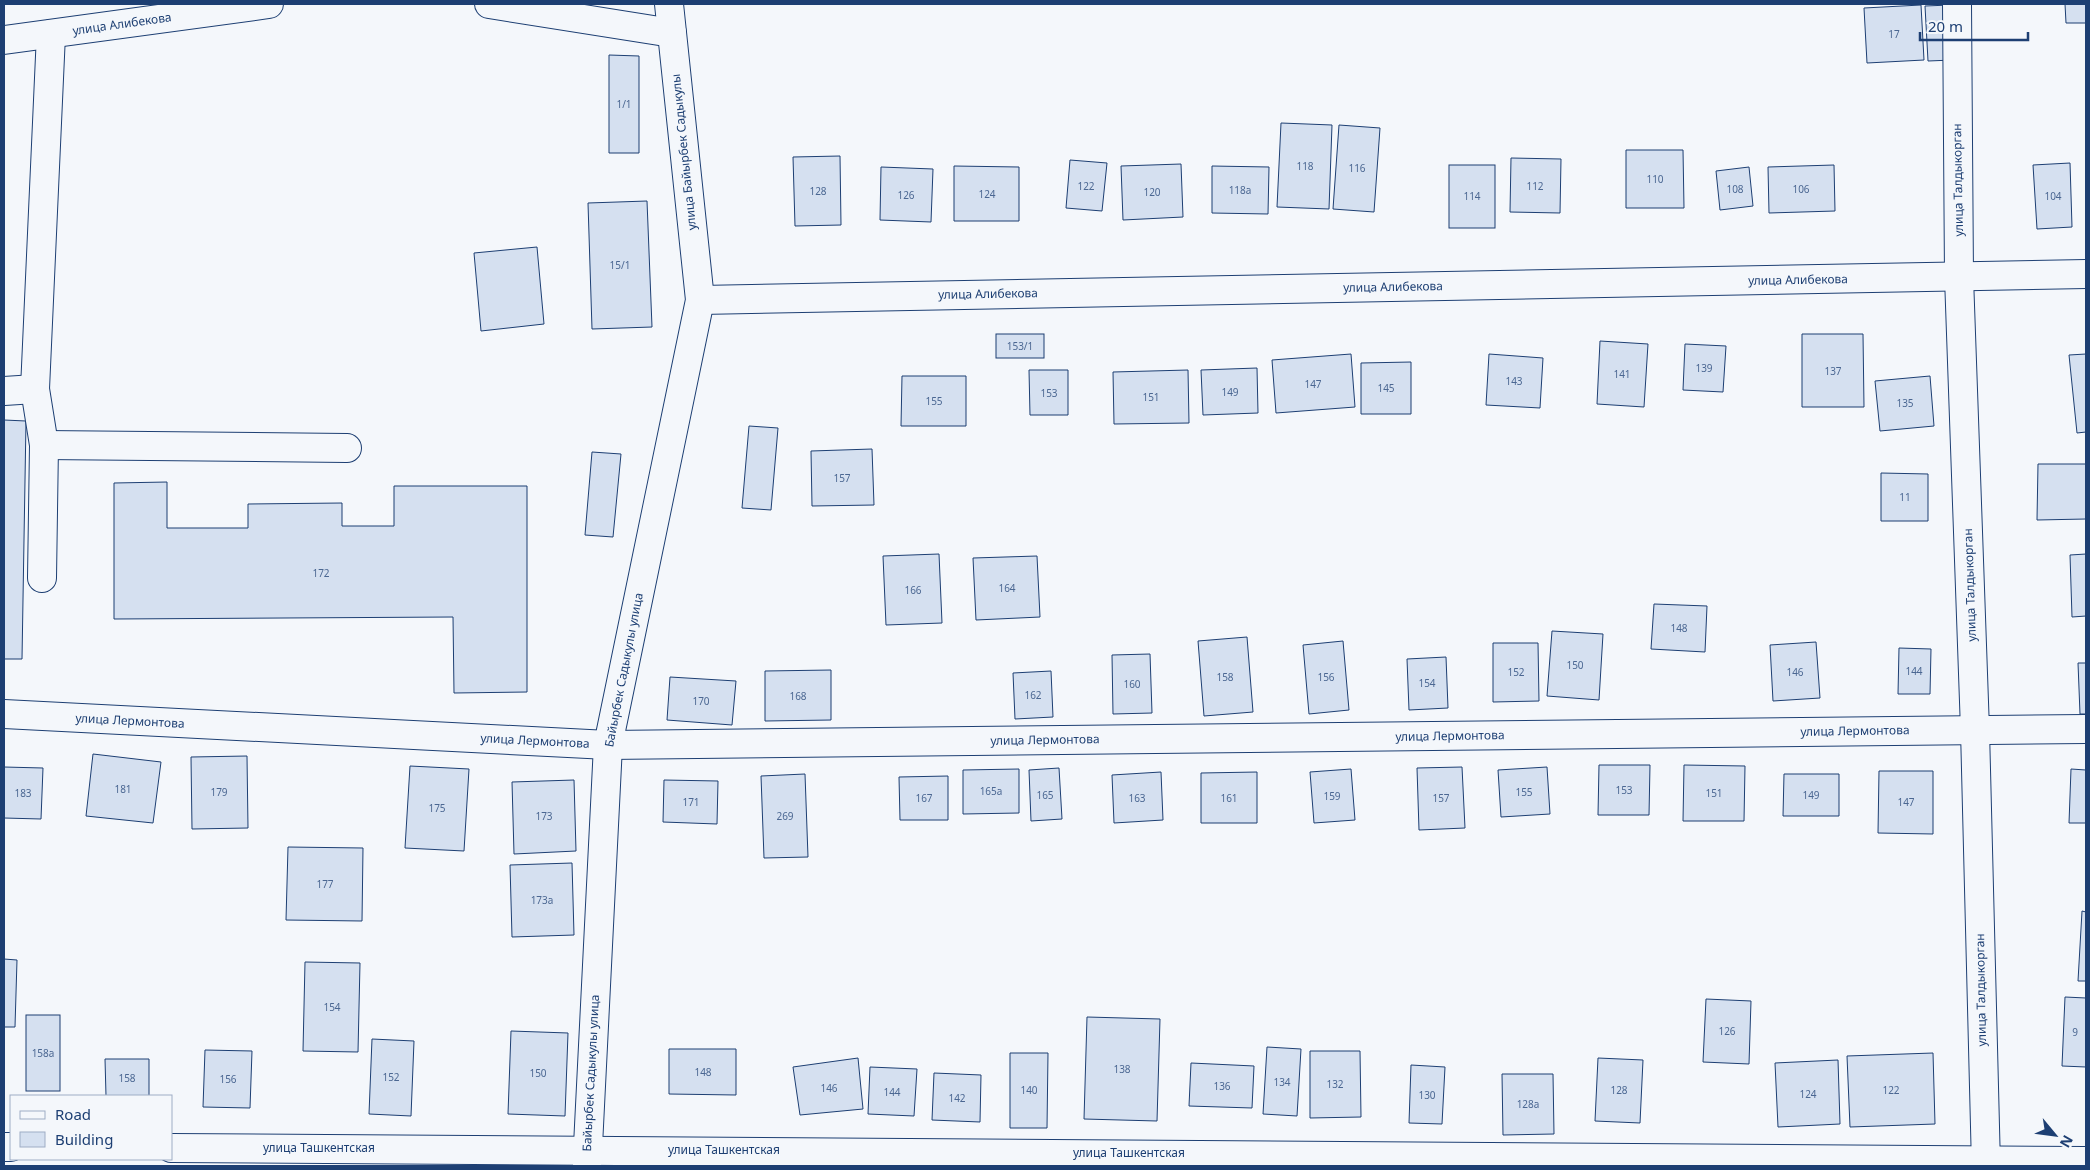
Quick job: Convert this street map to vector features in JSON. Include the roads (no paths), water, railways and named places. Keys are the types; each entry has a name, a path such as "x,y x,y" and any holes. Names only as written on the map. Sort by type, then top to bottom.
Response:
{"street":[{"name":"улица Алибекова","path":"4,40 269,4"},
{"path":"489,4 672,33"},
{"name":"улица Байырбек Садыкулы","path":"669,4 700,300"},
{"name":"улица Талдыкорган","path":"1956,4 1959,277 1975,730 1985,1163"},
{"path":"42,578 44,445 35,390 51,34"},
{"name":"улица Алибекова","path":"700,300 2086,274"},
{"name":"Байырбек Садыкулы улица","path":"587,1158 608,745 700,300"},
{"path":"4,391 35,390"},
{"path":"44,445 347,448"},
{"name":"улица Лермонтова","path":"4,714 608,745 2086,729"},
{"name":"улица Ташкентская","path":"172,1148 587,1158 1985,1163 2086,1161"}]}
